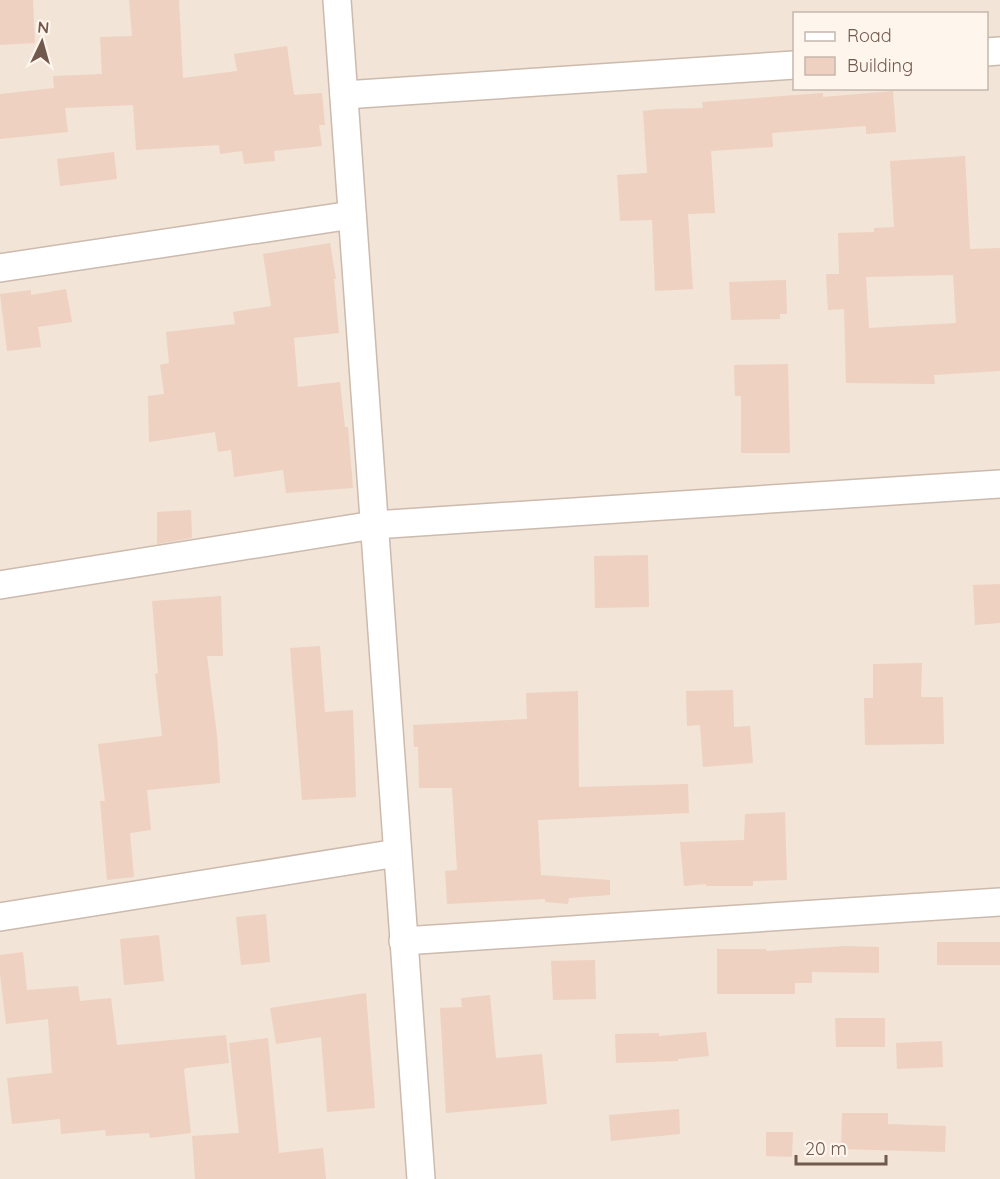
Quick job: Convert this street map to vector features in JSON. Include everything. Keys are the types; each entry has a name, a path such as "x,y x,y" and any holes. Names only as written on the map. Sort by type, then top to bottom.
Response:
{"street":[{"path":"337,0 421,1179"},
{"path":"344,95 793,65"},
{"path":"0,268 352,215"},
{"path":"0,585 374,525 1000,484"},
{"path":"0,917 397,854"},
{"path":"403,941 1000,902"}],"shaded area":[{"path":"0,0 1000,0 1000,1179 0,1179"}],"building":[{"path":"0,0 33,0 35,43 0,45"},
{"path":"129,0 179,0 183,78 237,71 234,54 287,46 294,95 322,93 325,125 319,125 322,146 274,151 275,161 244,164 242,151 220,154 219,145 136,150 133,105 65,108 68,132 0,139 0,94 54,88 53,76 102,74 100,37 132,36"},
{"path":"893,91 896,132 866,134 866,126 772,133 773,147 711,151 715,213 688,214 693,289 655,291 652,220 620,221 617,175 647,173 643,111 703,108 702,102 823,93 823,97"},
{"path":"114,152 117,179 60,186 57,159"},
{"path":"965,156 970,249 1000,248 1000,371 934,375 935,384 846,383 844,309 828,310 826,274 839,274 838,233 874,232 874,228 894,227 890,161","holes":["953,275 956,323 869,328 866,277"]},
{"path":"330,243 336,279 334,279 339,333 294,338 298,387 340,382 345,427 348,427 353,488 286,493 283,470 234,477 231,450 218,452 215,432 149,442 148,396 164,394 160,365 169,363 166,332 235,324 233,312 271,306 263,254"},
{"path":"786,280 787,314 780,314 780,319 731,320 729,282"},
{"path":"66,289 72,322 38,327 41,347 7,351 0,294 31,290 31,295"},
{"path":"788,364 790,453 741,453 741,396 735,396 734,365"},
{"path":"191,510 192,538 157,544 157,512"},
{"path":"648,555 649,607 595,608 594,556"},
{"path":"1000,584 1000,623 975,625 973,585"},
{"path":"221,596 223,656 207,656 217,735 220,783 147,790 151,830 130,833 134,877 107,880 100,801 105,801 98,744 162,736 155,674 158,673 152,601"},
{"path":"320,646 325,712 353,710 356,797 302,800 290,648"},
{"path":"922,663 921,697 943,697 944,744 865,745 864,698 873,698 873,664"},
{"path":"733,690 734,727 750,726 753,763 703,767 700,725 687,726 686,691"},
{"path":"578,691 579,787 688,784 689,813 538,820 541,875 610,880 610,895 569,898 568,904 545,902 545,899 447,904 445,871 457,870 452,788 419,788 418,747 414,747 413,725 527,719 526,693"},
{"path":"785,812 787,880 753,881 753,886 706,886 706,884 684,886 680,842 744,840 745,814"},
{"path":"266,914 270,962 241,965 236,917"},
{"path":"159,935 164,981 124,985 120,939"},
{"path":"937,942 1000,942 1000,965 937,965"},
{"path":"846,946 879,947 879,973 812,972 812,983 795,983 795,994 717,994 717,949 766,949 766,951"},
{"path":"23,952 27,990 78,986 80,1001 111,998 117,1045 226,1035 229,1063 184,1070 191,1133 150,1138 149,1133 106,1136 105,1130 61,1134 60,1119 12,1124 7,1078 52,1073 48,1019 6,1024 0,955"},
{"path":"595,960 596,999 553,1000 551,961"},
{"path":"366,993 375,1108 327,1112 321,1037 276,1044 270,1008"},
{"path":"490,995 496,1058 542,1054 547,1104 446,1113 440,1008 462,1007 461,998"},
{"path":"835,1018 885,1018 885,1047 836,1047"},
{"path":"706,1032 709,1056 678,1059 678,1061 616,1063 615,1034 659,1033 659,1036"},
{"path":"268,1038 279,1153 323,1148 326,1179 195,1179 192,1136 239,1133 229,1043"},
{"path":"942,1041 943,1067 897,1069 896,1043"},
{"path":"679,1109 680,1134 611,1141 609,1115"},
{"path":"842,1113 888,1113 888,1124 946,1126 945,1152 841,1149"},
{"path":"766,1132 793,1132 792,1157 766,1156"}]}
